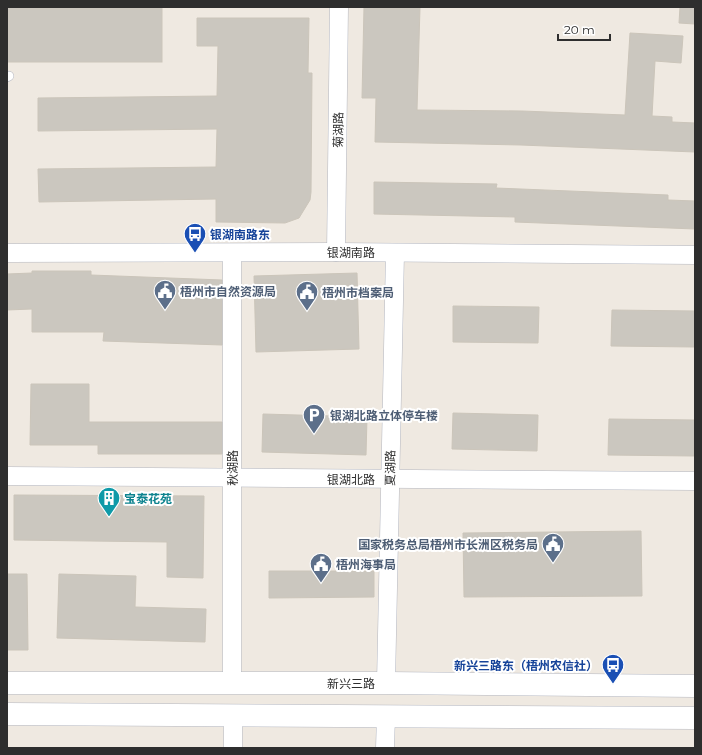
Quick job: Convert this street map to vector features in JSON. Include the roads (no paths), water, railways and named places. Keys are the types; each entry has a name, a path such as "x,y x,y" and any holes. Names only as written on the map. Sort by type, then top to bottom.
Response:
{"main road":[{"name":"新兴三路","path":"7,683 386,683 695,686"},
{"path":"7,714 695,718"}],"street":[{"name":"菊湖路","path":"336,252 339,7"},
{"name":"银湖南路","path":"7,253 232,254 395,252 695,255"},
{"name":"夏湖路","path":"386,683 395,252"},
{"name":"秋湖路","path":"232,254 232,683"},
{"name":"银湖北路","path":"7,476 695,482"},
{"path":"233,715 233,748"},
{"path":"385,748 386,716"}],"place":[{"name":"银湖南路东","path":"195,254"},
{"name":"梧州市自然资源局","path":"165,310"},
{"name":"梧州市档案局","path":"307,312"},
{"name":"银湖北路立体停车楼","path":"314,434"},
{"name":"宝泰花苑","path":"109,518"},
{"name":"国家税务总局梧州市长洲区税务局","path":"553,564"},
{"name":"梧州海事局","path":"321,584"},
{"name":"新兴三路东（梧州农信社）","path":"613,684"}]}
